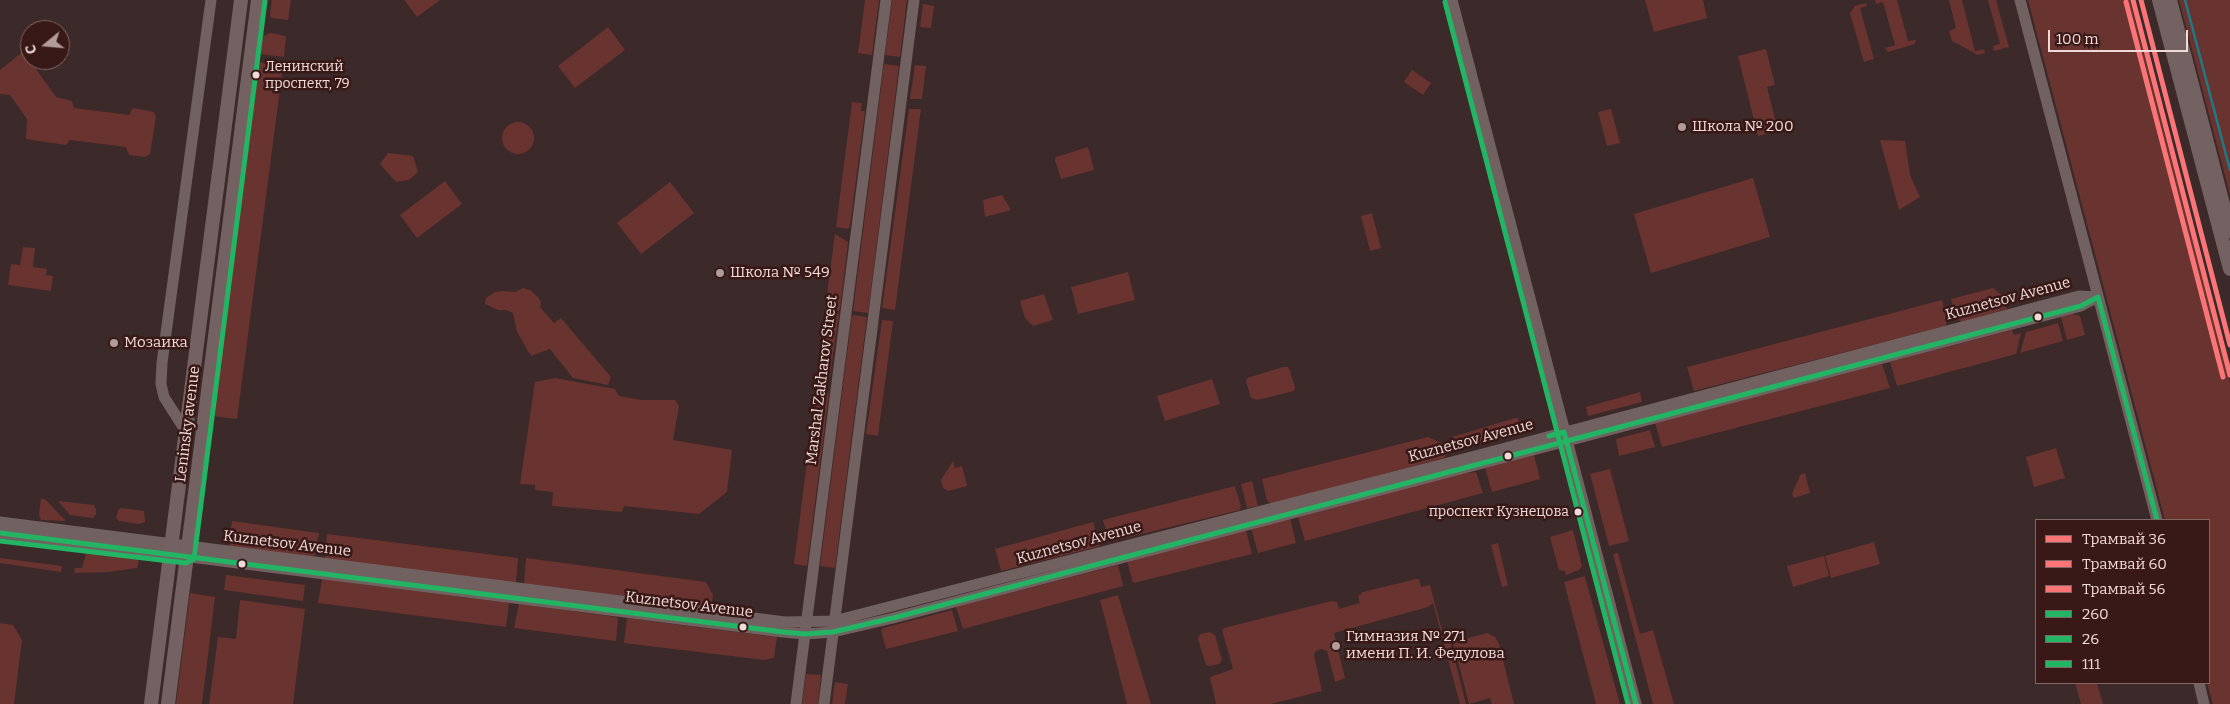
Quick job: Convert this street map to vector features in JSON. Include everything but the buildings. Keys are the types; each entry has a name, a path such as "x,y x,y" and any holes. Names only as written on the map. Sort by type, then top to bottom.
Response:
{"main road":[{"name":"Leninsky avenue","path":"150,704 241,0"},
{"name":"Leninsky avenue","path":"168,704 258,0"},
{"path":"2159,0 2230,269"},
{"path":"2170,0 2230,231"}],"street":[{"path":"185,430 164,397 161,384 162,363 211,0"},
{"name":"Marshal Zakharov Street","path":"796,704 886,0"},
{"path":"824,704 914,0"},
{"path":"1452,0 1636,704"},
{"path":"2020,0 2157,519"},
{"name":"Kuznetsov Avenue","path":"0,533 188,551 806,628 834,627 893,618 1566,436 2082,306 2098,297"},
{"name":"Kuznetsov Avenue","path":"0,522 170,549"},
{"path":"2199,684 2204,704"}],"shaded area":[{"path":"272,0 291,0 288,20 271,18"},
{"path":"404,0 440,0 417,17"},
{"path":"865,0 879,0 872,55 858,53"},
{"path":"892,0 907,0 900,57 885,55"},
{"path":"1645,0 1703,0 1707,18 1654,32"},
{"path":"1875,0 1897,0 1908,41 1916,40 1915,44 1888,52 1885,48 1895,45 1883,2 1876,4"},
{"path":"1949,0 1962,0 1975,51 1984,49 1985,53 1978,55 1952,41 1949,31 1956,28"},
{"path":"1988,0 1996,0 2009,47 1994,51 1993,46 2000,44"},
{"path":"2028,0 2130,0 2230,383 2230,704 2213,704 2207,684 2210,684 2210,519 2165,519"},
{"path":"2179,0 2230,0 2230,195"},
{"path":"1866,3 1867,6 1860,8 1874,59 1864,62 1850,13 1855,6"},
{"path":"923,4 934,6 931,28 920,27"},
{"path":"608,27 625,50 575,88 558,66"},
{"path":"270,33 286,36 284,57 259,54 262,37"},
{"path":"1766,49 1775,85 1767,87 1778,131 1758,136 1738,56"},
{"path":"20,54 20,70 37,70 56,97 72,101 74,108 130,115 131,110 134,108 154,112 156,117 150,154 145,157 129,155 126,147 70,140 66,145 26,139 27,119 10,95 0,94 0,70"},
{"path":"258,62 283,66 237,419 212,416"},
{"path":"884,64 899,66 868,313 853,311"},
{"path":"915,65 926,66 922,99 910,99"},
{"path":"1412,70 1431,83 1423,95 1404,82"},
{"path":"852,102 862,103 861,111 865,111 850,226 848,229 836,227"},
{"path":"909,109 921,109 895,310 882,308"},
{"path":"1611,109 1620,143 1607,146 1598,112"},
{"path":"518,122 524,123 529,127 533,132 533,144 529,149 524,153 518,154 512,153 507,149 503,144 502,138 503,132 507,127 512,123"},
{"path":"1880,140 1905,141 1910,175 1920,197 1899,210"},
{"path":"1088,147 1094,170 1061,179 1055,160 1056,157"},
{"path":"388,153 413,156 418,172 409,180 396,182 380,164"},
{"path":"1753,178 1770,237 1651,273 1634,214"},
{"path":"445,181 462,204 417,238 400,215"},
{"path":"670,182 694,213 641,254 617,223"},
{"path":"1002,195 1011,210 985,217 983,200"},
{"path":"1372,213 1381,248 1370,251 1361,216"},
{"path":"835,234 848,242 840,309 838,311 825,309"},
{"path":"23,247 35,248 33,267 47,269 46,275 53,276 51,291 8,285 11,264 20,265"},
{"path":"1128,272 1135,300 1078,314 1071,287"},
{"path":"523,288 530,290 538,297 541,302 540,307 554,323 561,318 611,377 608,385 573,378 550,349 531,356 517,332 513,313 506,310 498,310 485,304 486,298 495,292 515,292"},
{"path":"1993,288 2004,297 2007,309 1961,322 1956,317 1951,299"},
{"path":"1044,294 1053,320 1033,326 1025,318 1020,301"},
{"path":"1942,300 1947,319 1946,326 1694,391 1687,367"},
{"path":"825,312 839,314 829,382 816,381"},
{"path":"2072,314 2080,316 2085,335 2067,340 2061,317"},
{"path":"852,315 867,317 835,568 820,566"},
{"path":"882,320 893,321 878,436 866,434"},
{"path":"2058,323 2063,341 2020,353 2026,332"},
{"path":"2012,330 2014,335 2021,333 2016,354 1897,386 1890,362"},
{"path":"1882,364 1890,388 1662,447 1655,423"},
{"path":"1288,367 1290,371 1295,387 1294,391 1257,400 1251,398 1246,381 1247,378"},
{"path":"555,378 615,389 619,396 641,400 675,400 679,406 673,440 732,450 727,492 699,514 624,506 622,512 552,506 553,492 535,490 535,485 520,484 535,382"},
{"path":"1212,379 1220,404 1165,421 1157,396"},
{"path":"816,391 829,393 807,566 794,564"},
{"path":"1640,392 1642,402 1588,416 1586,407"},
{"path":"1518,418 1520,431 1464,447 1453,440 1452,437"},
{"path":"1650,430 1655,447 1619,456 1616,439"},
{"path":"1428,437 1444,444 1447,454 1444,458 1272,504 1267,501 1262,479"},
{"path":"2056,448 2065,478 2034,487 2026,457"},
{"path":"1534,455 1540,479 1492,492 1485,468"},
{"path":"953,461 955,468 962,466 967,486 948,491 943,488 941,480"},
{"path":"1610,469 1629,541 1609,546 1590,474"},
{"path":"1476,472 1483,493 1305,541 1298,517 1459,474"},
{"path":"1805,473 1810,493 1794,498 1792,494 1800,475"},
{"path":"1252,481 1258,506 1247,508 1241,484"},
{"path":"1235,486 1241,506 1240,510 1113,541 1109,540 1103,520"},
{"path":"41,498 46,500 66,521 41,520 39,515"},
{"path":"58,501 94,505 96,514 93,518 70,515"},
{"path":"121,508 144,511 145,522 139,524 119,521 116,518 118,510"},
{"path":"1290,518 1296,543 1258,553 1251,528"},
{"path":"232,521 319,533 314,558 229,546"},
{"path":"1093,522 1100,546 1001,571 995,549"},
{"path":"1246,530 1252,554 1133,583 1127,561"},
{"path":"1573,530 1582,566 1579,570 1566,575 1565,571 1559,570 1550,537"},
{"path":"327,534 518,558 516,583 325,559"},
{"path":"0,538 68,547 71,550 0,543"},
{"path":"1874,542 1880,564 1831,578 1825,556"},
{"path":"1498,543 1508,586 1502,587 1491,545"},
{"path":"87,550 139,557 138,565 137,568 108,572 74,573 75,568 82,568"},
{"path":"1618,553 1640,634 1653,630 1674,704 1653,704 1613,554"},
{"path":"1824,556 1829,576 1793,587 1787,566"},
{"path":"0,558 62,566 61,572 0,563"},
{"path":"526,558 706,582 713,595 711,607 524,584"},
{"path":"1118,565 1123,586 963,629 956,607"},
{"path":"226,575 305,585 303,601 224,590"},
{"path":"1585,576 1620,704 1596,704 1564,582"},
{"path":"322,579 509,603 506,627 318,603"},
{"path":"1419,579 1421,587 1430,585 1444,638 1446,638 1447,642 1450,641 1466,704 1460,704 1433,603 1428,607 1334,633 1345,678 1335,682 1327,651 1321,649 1316,651 1314,655 1322,691 1271,704 1216,704 1210,677 1233,669 1222,630 1224,628 1331,601 1337,602 1339,609 1360,603 1358,596 1363,592"},
{"path":"190,593 215,597 202,704 176,704"},
{"path":"1118,595 1151,704 1127,704 1100,600"},
{"path":"240,600 305,609 293,704 209,704 218,637 236,639"},
{"path":"519,604 616,617 618,619 616,641 514,628"},
{"path":"952,610 958,631 886,649 881,630 883,628"},
{"path":"627,618 777,637 774,658 764,660 624,643"},
{"path":"0,623 13,625 22,640 14,704 0,704"},
{"path":"1210,632 1215,635 1222,660 1219,664 1210,666 1206,665 1198,639 1200,634"},
{"path":"1487,633 1495,637 1499,644 1514,704 1492,704 1490,698 1469,704 1453,642"},
{"path":"806,674 821,675 818,704 802,704"},
{"path":"835,682 848,684 845,704 832,704"},
{"path":"2075,684 2097,684 2103,704 2081,704"}],"waterway":[{"path":"2185,0 2230,170"}],"tram line":[{"name":"36","path":"2133,0 2230,375"},
{"name":"56","path":"2141,0 2230,345"},
{"name":"60","path":"2126,2 2223,377"}],"transit line":[{"name":"26","path":"0,541 186,563 194,559 265,1"},
{"name":"111","path":"1445,2 1628,704"},
{"name":"260","path":"0,533 783,632 805,634 833,632 893,618 2081,306 2098,297 2157,519"},
{"name":"260","path":"1549,436 1564,432 1636,704"}],"place":[{"name":"Ленинский проспект, 79","path":"256,75"},
{"name":"Школа № 200","path":"1682,127"},
{"name":"Школа № 549","path":"720,273"},
{"name":"Мозаика","path":"114,343"},
{"name":"проспект Кузнецова","path":"1578,512"},
{"name":"Гимназия № 271 имени П. И. Федулова","path":"1336,646"}]}
